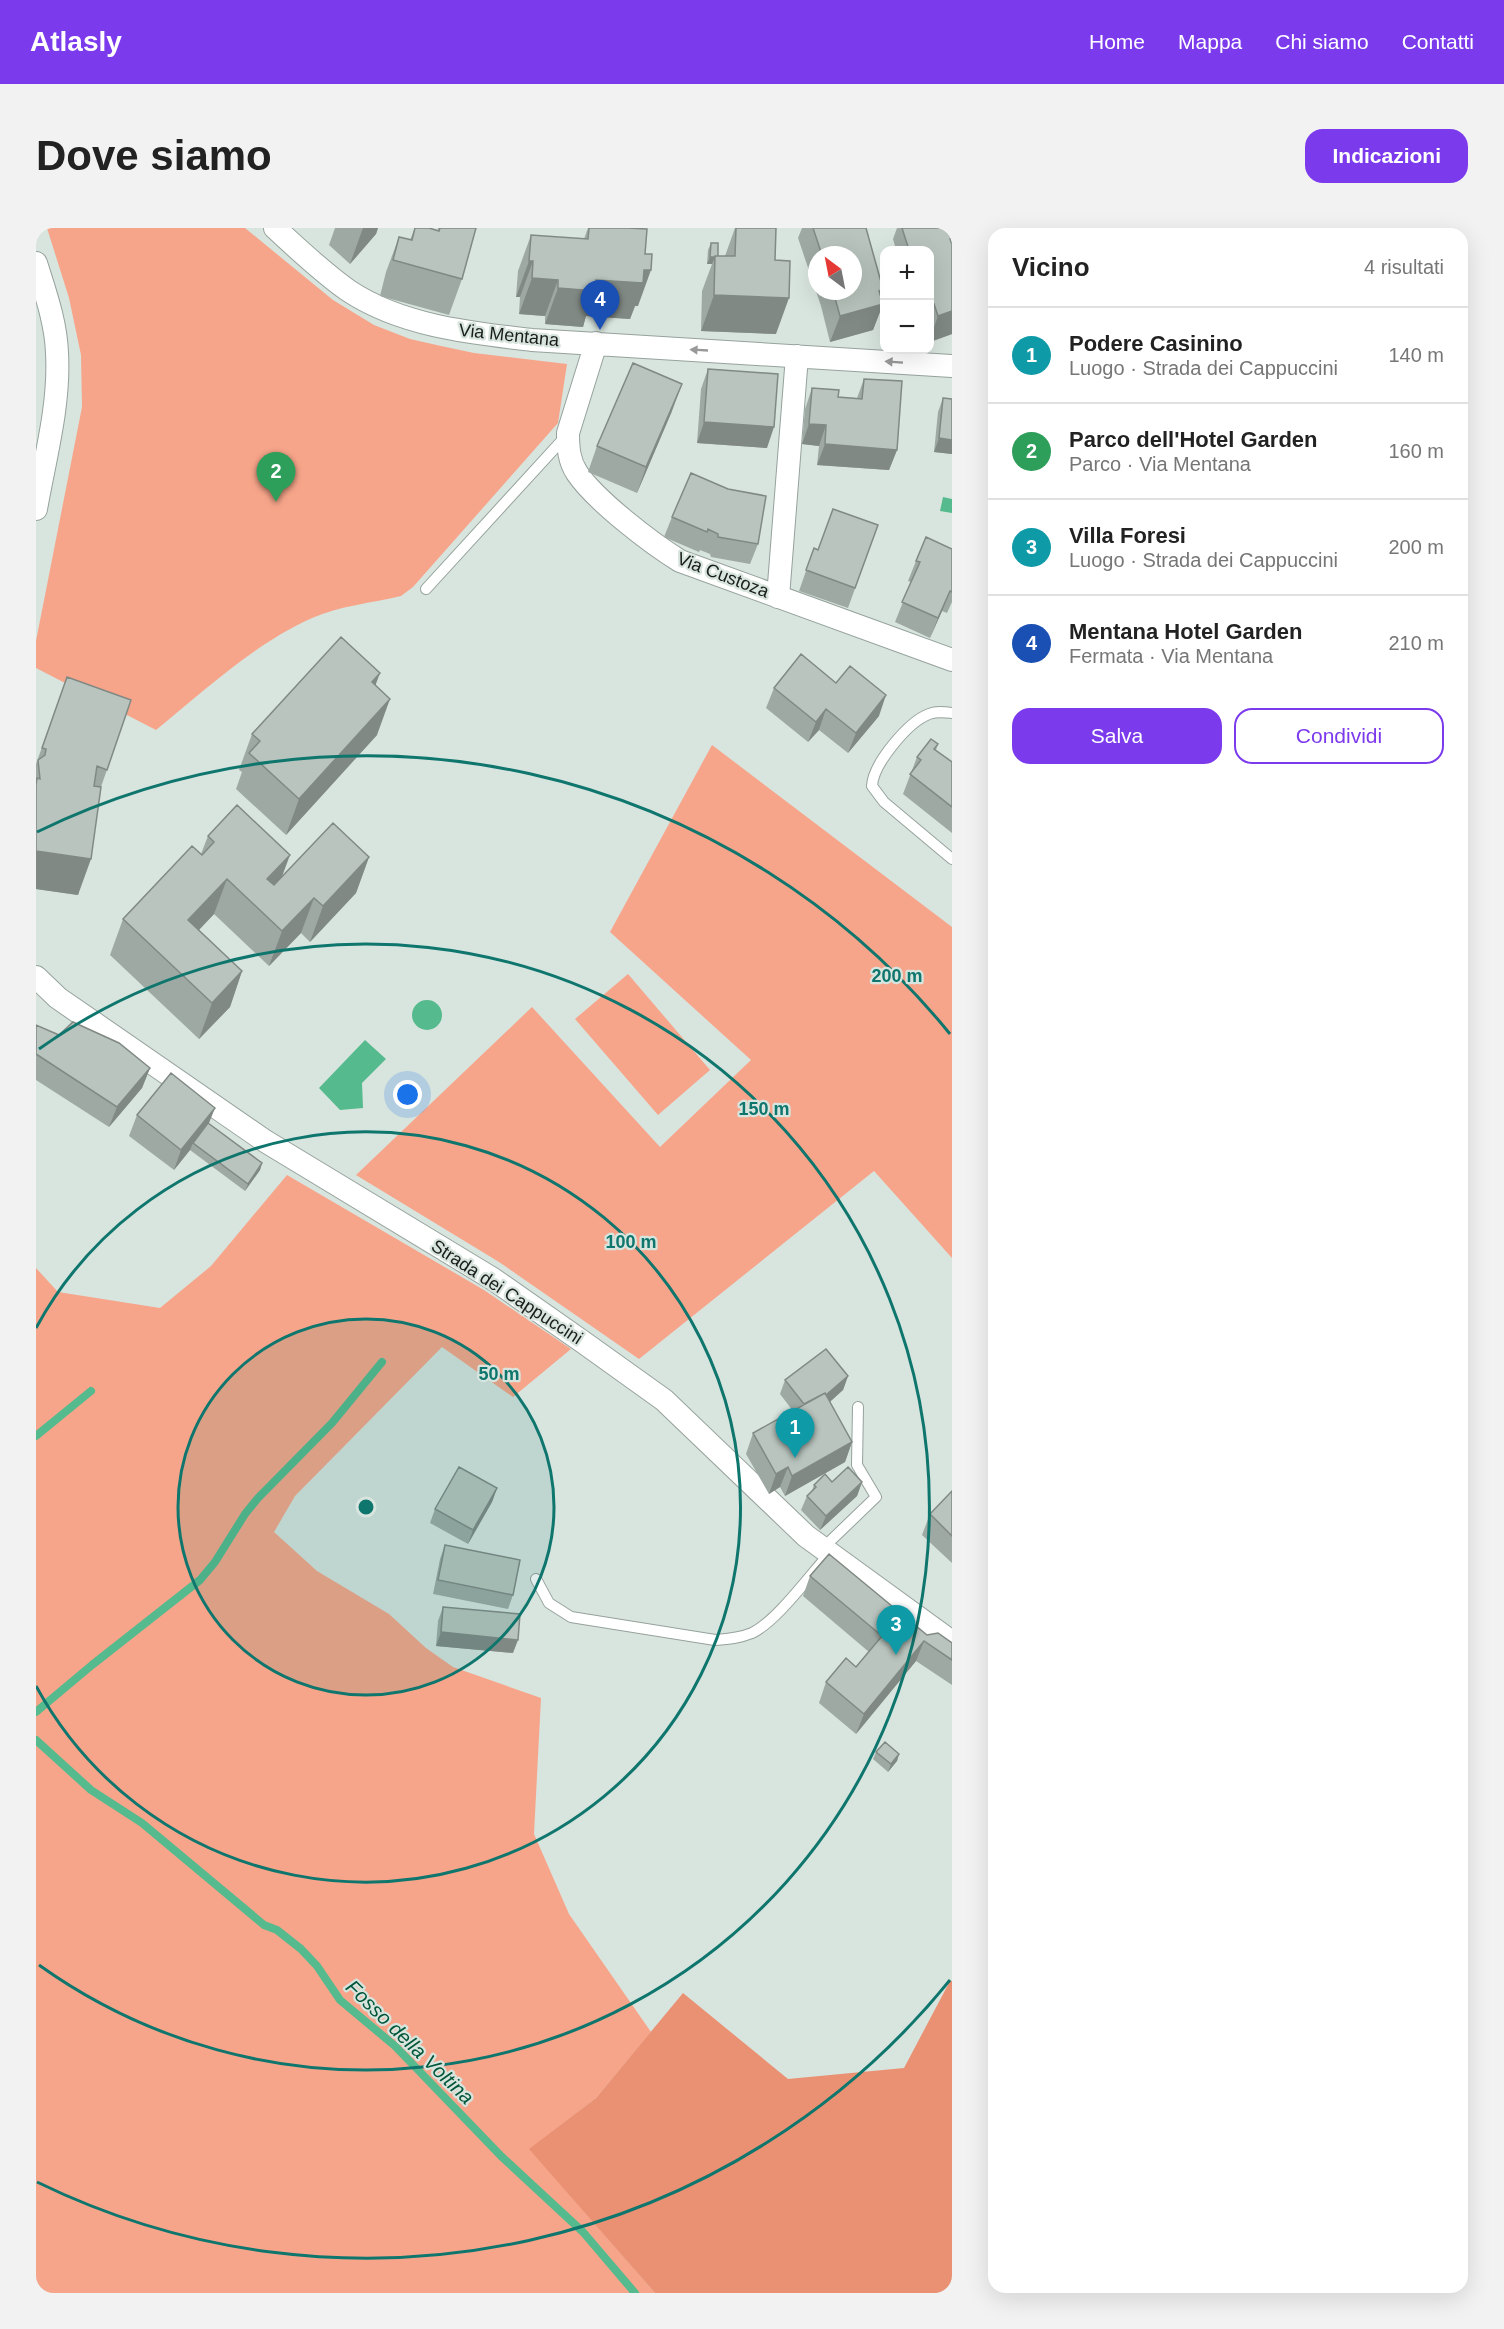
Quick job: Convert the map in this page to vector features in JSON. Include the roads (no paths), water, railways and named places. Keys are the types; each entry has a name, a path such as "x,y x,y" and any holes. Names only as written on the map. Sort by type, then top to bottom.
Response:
{"street":[{"name":"Via Mentana","path":"275,228 336,281 369,302 390,311 480,334 952,366"},
{"path":"36,263 55,332 58,370 53,416 36,509"},
{"name":"Via Custoza","path":"596,343 568,433 568,450 578,474 597,495 641,534 686,564 952,660"},
{"path":"778,597 797,356"},
{"name":"Strada dei Cappuccini","path":"36,977 58,998 265,1141 493,1279 664,1400 791,1523 952,1642"}],"lane":[{"path":"426,589 568,433"},
{"path":"952,713 940,711 928,714 912,725 885,756 872,782 874,790 884,802 952,859"},
{"path":"536,1579 549,1603 571,1617 715,1640 736,1638 752,1633 775,1615 826,1550 876,1497 857,1465 858,1407"}],"waterway":[{"path":"36,1712 200,1580 215,1562 245,1514 258,1498 332,1423 382,1362"},
{"path":"36,1436 91,1391"},
{"name":"Fosso della Voltina","path":"36,1740 91,1790 142,1823 264,1925 277,1930 301,1949 317,1966 340,2000 395,2046 501,2156 583,2232 635,2293"}],"place":[{"name":"Mentana Hotel Garden","path":"600,330"},
{"name":"Parco dell'Hotel Garden","path":"276,502"},
{"name":"Podere Casinino","path":"795,1458"},
{"name":"Villa Foresi","path":"896,1655"}]}
